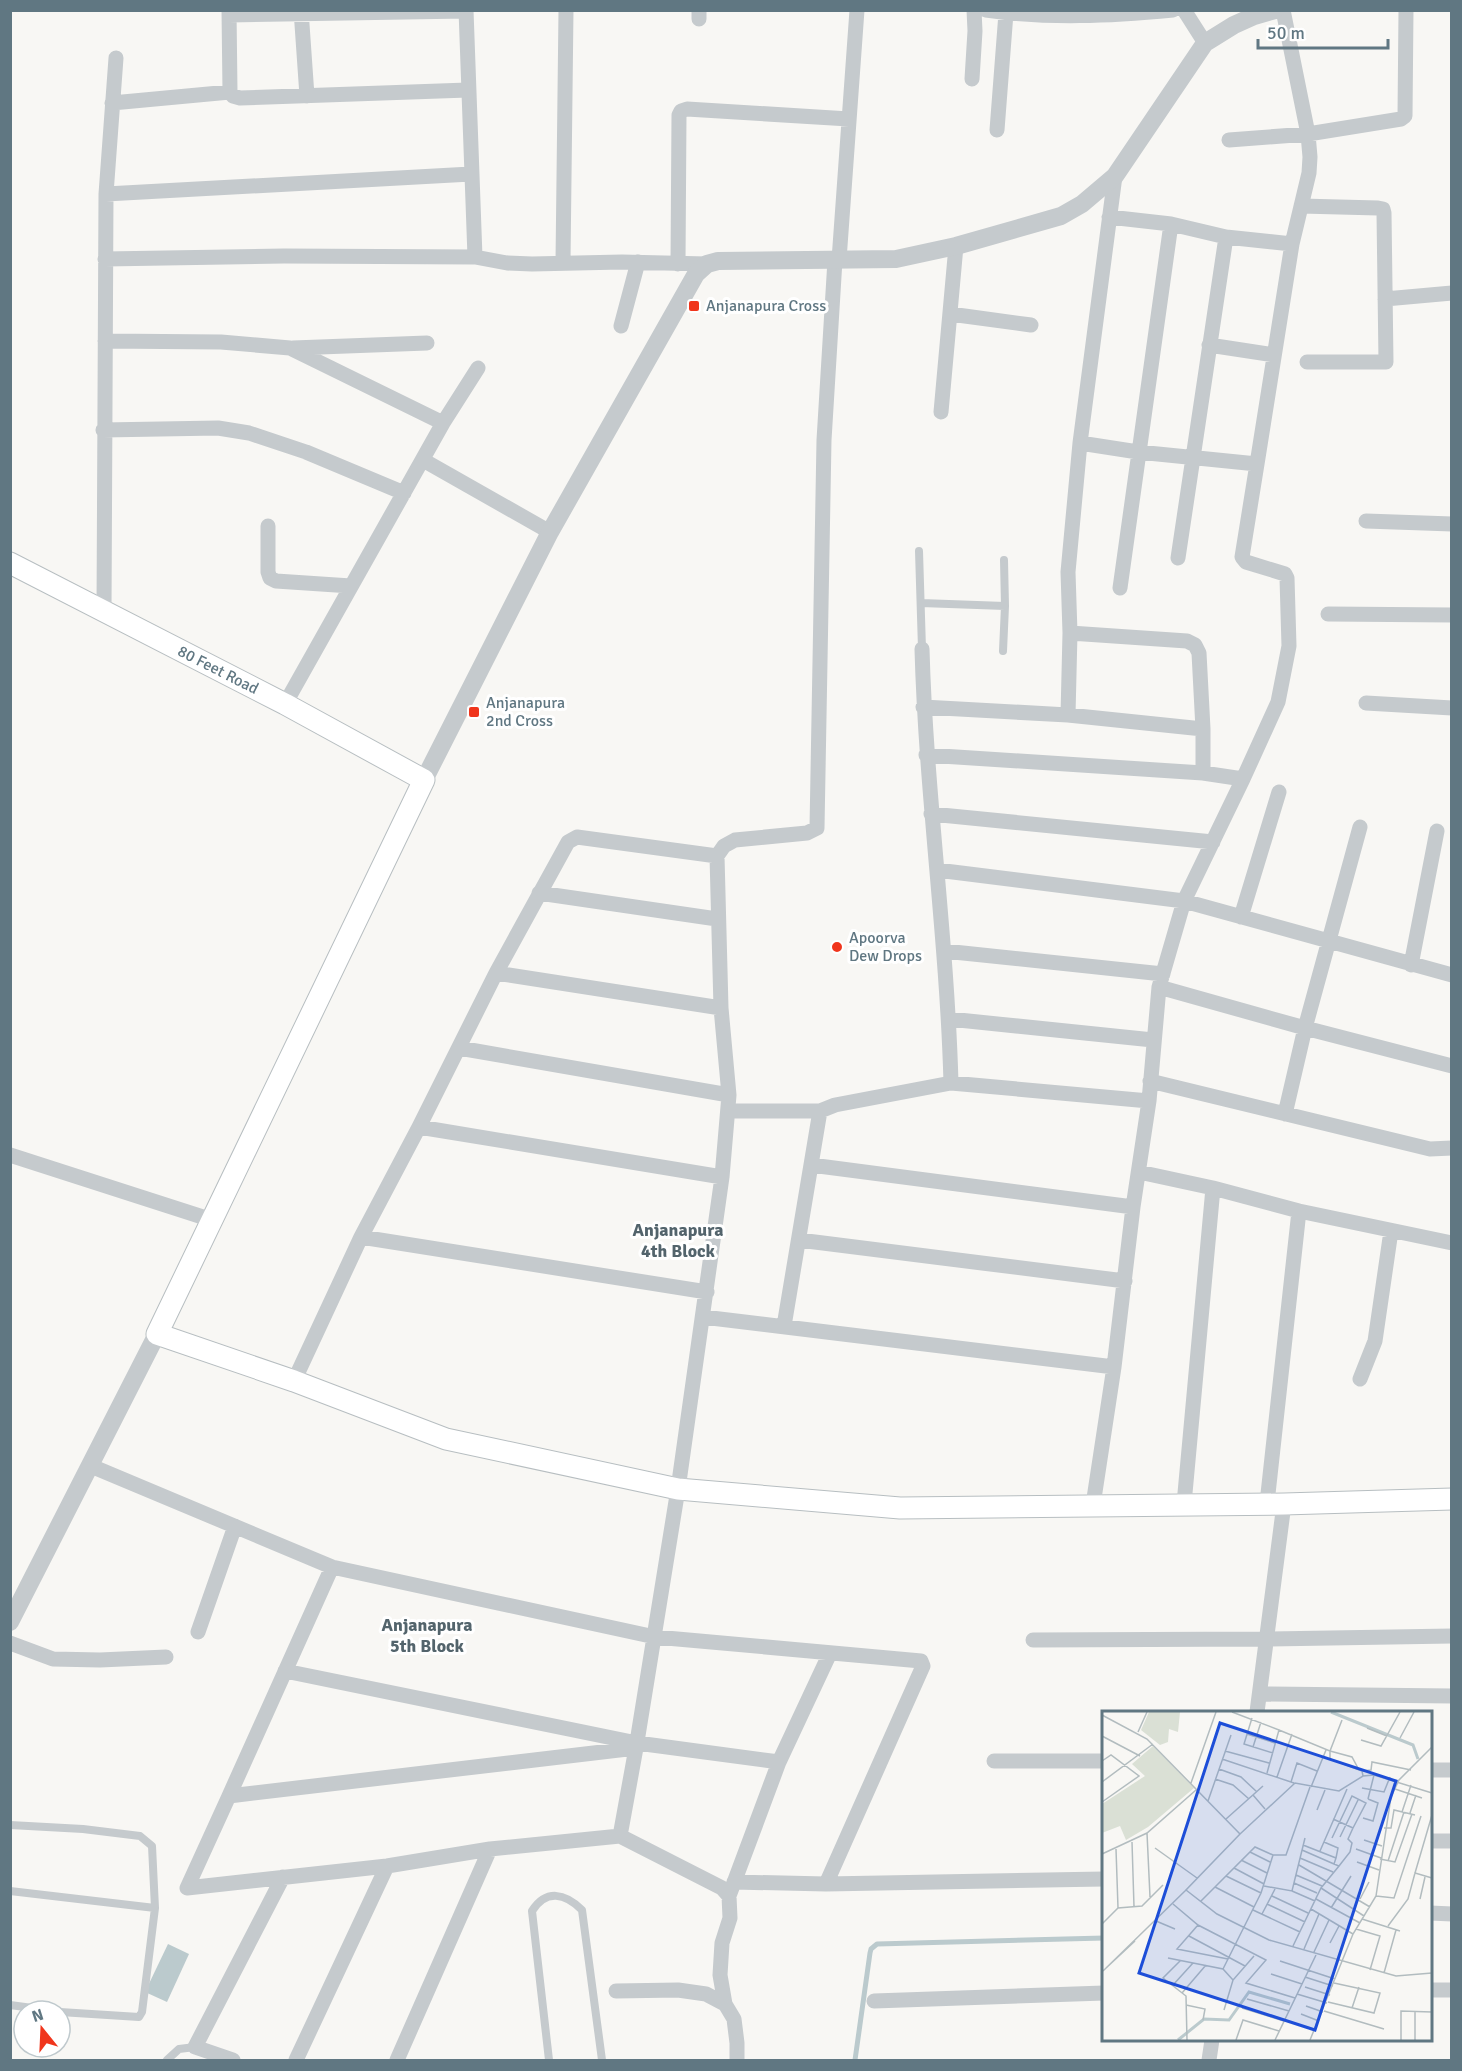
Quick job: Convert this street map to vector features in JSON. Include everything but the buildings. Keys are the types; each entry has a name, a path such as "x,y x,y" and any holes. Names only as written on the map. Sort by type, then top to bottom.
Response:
{"main road":[{"name":"80 Feet Road","path":"10,563 285,704 424,780"},
{"path":"424,780 157,1334 294,1381 446,1439 678,1489 900,1508 1276,1504 1452,1499"}],"street":[{"path":"563,262 566,10"},
{"path":"620,1836 678,1489 722,1177 729,1103 721,1008 717,856 723,846 735,840 807,833 817,828 824,440 857,10"},
{"path":"972,79 974,10"},
{"path":"986,10 1029,16 1082,17 1163,11"},
{"path":"1184,10 1205,43"},
{"path":"105,259 284,256 475,257 507,263 707,264 718,261 896,259 956,246 1061,216 1082,204 1115,176 1205,43 1234,25 1275,10"},
{"path":"1093,1505 1114,1367 1133,1207 1149,1101 1153,1040 1161,980 1184,901 1278,702 1289,646 1285,574 1246,562 1242,557 1292,244 1309,173 1308,134 1283,10"},
{"path":"1229,140 1308,134 1401,119 1405,116 1406,10"},
{"path":"468,90 240,98 233,96 230,92 229,13 466,11 475,257"},
{"path":"301,12 307,96"},
{"path":"997,130 1006,13"},
{"path":"104,611 105,194 116,58"},
{"path":"112,103 230,92"},
{"path":"678,264 679,115 681,111 687,109 849,119"},
{"path":"105,194 471,174"},
{"path":"1068,715 1070,633 1068,572 1080,443 1115,176"},
{"path":"1301,206 1383,209 1384,213 1386,362 1307,362"},
{"path":"1109,217 1171,224 1226,237 1292,244"},
{"path":"1120,588 1171,224"},
{"path":"1178,558 1226,237"},
{"path":"941,412 956,246"},
{"path":"621,326 639,262"},
{"path":"424,780 550,532 696,274 707,264"},
{"path":"1385,299 1452,292"},
{"path":"950,314 1030,325"},
{"path":"105,341 220,342 290,348 427,343"},
{"path":"1209,345 1274,355"},
{"path":"290,348 443,423"},
{"path":"285,704 443,423 478,368"},
{"path":"104,430 218,428 249,433 306,452 404,494"},
{"path":"1080,443 1138,452 1257,464"},
{"path":"423,460 550,532"},
{"path":"1366,521 1452,524"},
{"path":"268,526 267,572 270,578 276,581 351,586"},
{"path":"1328,614 1452,615"},
{"path":"1070,633 1187,641 1195,645 1199,653 1203,772"},
{"path":"922,649 926,754 944,951 951,1083"},
{"path":"1366,703 1452,708"},
{"path":"923,707 1068,715 1203,729"},
{"path":"926,754 1203,772 1243,779"},
{"path":"1241,917 1279,792"},
{"path":"931,814 1213,842"},
{"path":"1285,1114 1305,1028 1360,827"},
{"path":"1412,965 1437,831"},
{"path":"294,1381 361,1237 496,973 568,842 577,837 717,856"},
{"path":"937,870 1184,901 1329,943 1452,975"},
{"path":"540,892 717,919"},
{"path":"944,951 1161,980 1305,1028 1452,1066"},
{"path":"496,973 721,1008"},
{"path":"949,1019 1153,1040"},
{"path":"459,1048 729,1103 820,1111 835,1105 951,1083 1149,1101"},
{"path":"1150,1081 1430,1149 1452,1148"},
{"path":"784,1326 820,1111"},
{"path":"419,1127 722,1177"},
{"path":"10,1155 212,1220"},
{"path":"811,1165 1133,1207"},
{"path":"1139,1172 1213,1188 1299,1211 1452,1243"},
{"path":"1184,1504 1213,1188"},
{"path":"1257,1711 1266,1639 1299,1211"},
{"path":"1360,1379 1375,1341 1391,1231"},
{"path":"361,1237 707,1292"},
{"path":"799,1240 1125,1281"},
{"path":"704,1317 1114,1367"},
{"path":"10,1622 157,1334"},
{"path":"91,1466 333,1567 655,1637 921,1661 923,1664 826,1884"},
{"path":"198,1632 235,1526"},
{"path":"333,1567 188,1887 387,1866 490,1849 620,1836 722,1888 731,1889 826,1884 1102,1879"},
{"path":"1033,1640 1452,1635"},
{"path":"10,1644 53,1659 100,1660 166,1657"},
{"path":"737,2061 734,2019 725,2004 720,1975 722,1943 730,1918 731,1889 779,1762 830,1653"},
{"path":"285,1671 637,1745 779,1762"},
{"path":"1260,1694 1452,1696"},
{"path":"229,1796 637,1745"},
{"path":"994,1761 1102,1761"},
{"path":"1432,1770 1452,1770"},
{"path":"1432,1841 1452,1841"},
{"path":"397,2061 490,1849"},
{"path":"296,2061 387,1866"},
{"path":"233,2061 195,2047 283,1877"},
{"path":"1432,1913 1452,1914"},
{"path":"616,1991 678,1990 706,1994 725,2004"},
{"path":"1432,1990 1452,1990"},
{"path":"874,2001 1102,1993"},
{"path":"1209,2061 1212,2041"}],"lane":[{"path":"919,551 922,649"},
{"path":"1003,651 1004,560"},
{"path":"921,603 1005,606"},
{"path":"10,1825 83,1829 140,1836 152,1846 155,1908 142,2012 139,2017 72,2013"},
{"path":"10,1891 155,1908"},
{"path":"549,2061 532,1911 537,1903 552,1895 567,1897 582,1910 602,2061"},
{"path":"167,2061 179,2049 195,2047"}],"shaded area":[{"path":"168,1944 189,1954 167,2002 145,1992"}],"waterway":[{"path":"855,2060 870,1953 877,1944 1102,1938"}],"place":[{"name":"Anjanapura Cross","path":"694,306"},
{"name":"Anjanapura 2nd Cross","path":"474,712"},
{"name":"Apoorva Dew Drops","path":"837,947"}],"district":[{"name":"Anjanapura 4th Block","path":"678,1240"},
{"name":"Anjanapura 5th Block","path":"427,1635"}]}
